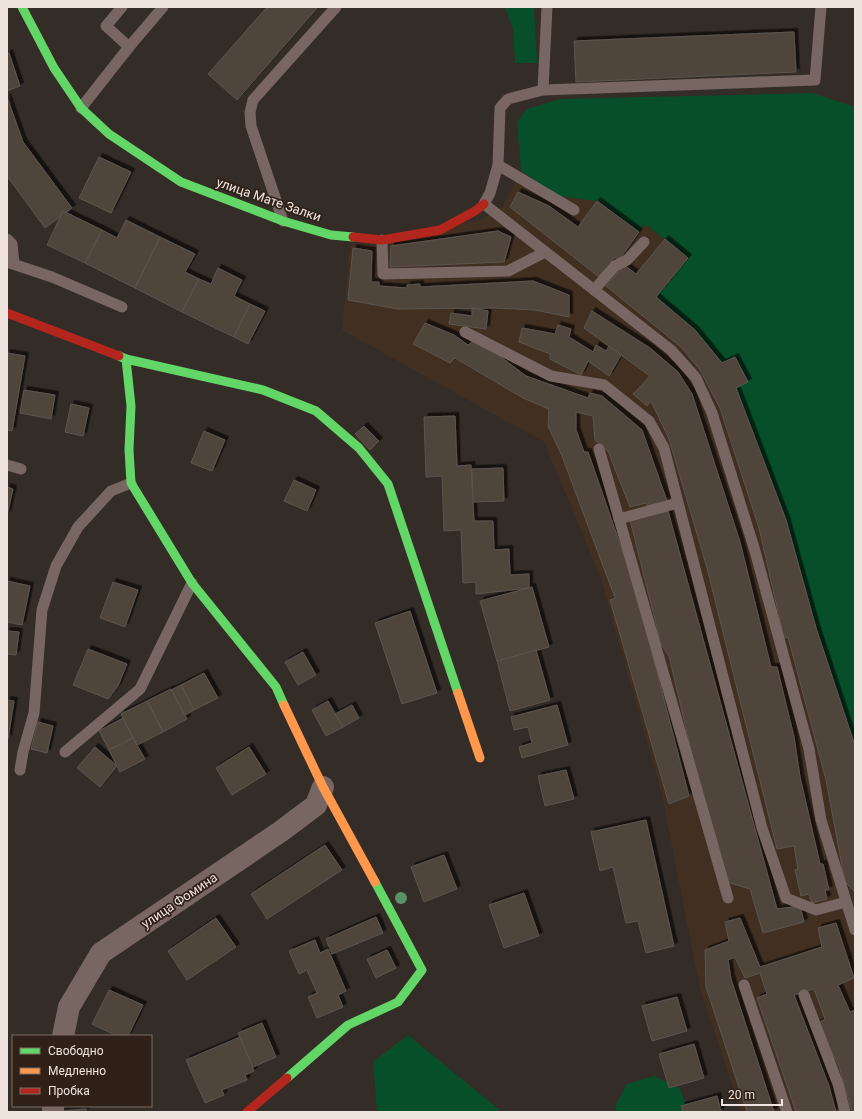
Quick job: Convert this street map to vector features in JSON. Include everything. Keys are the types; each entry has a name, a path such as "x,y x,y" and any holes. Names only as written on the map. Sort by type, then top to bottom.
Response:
{"street":[{"name":"улица Мате Залки","path":"22,7 54,68 81,108 109,134 181,182 283,221 331,235 382,240 440,230 476,211 484,204"},
{"path":"7,314 126,359 263,390 316,411 359,448 388,484 480,758"},
{"path":"126,359 131,406 129,450 131,483 192,583 276,686 323,787 422,970 398,1002 348,1025 247,1112"},
{"name":"улица Фомина","path":"63,1035 69,1006 101,953 280,832 316,805 323,787"}],"lane":[{"path":"122,7 106,26 129,47"},
{"path":"81,108 163,7"},
{"path":"283,221 252,126 250,112 253,100 336,7"},
{"path":"543,90 547,7"},
{"path":"821,7 815,80 543,90 508,98 500,108 498,166 490,194 484,204 671,350 696,378 712,413 757,559 809,749 820,820 855,930"},
{"path":"498,166 574,210"},
{"path":"7,238 12,244 11,263 52,277 122,307"},
{"path":"382,240 383,274 508,271 545,252"},
{"path":"594,290 615,266 627,260 644,242"},
{"path":"465,332 551,376 604,385 649,421 664,448 762,828 786,898 816,910 846,902"},
{"path":"599,449 728,898"},
{"path":"7,465 21,469"},
{"path":"20,770 34,714 42,610 56,566 78,527 111,491 131,483"},
{"path":"619,519 678,503"},
{"path":"65,752 140,689 192,583"},
{"path":"744,985 787,1112"},
{"path":"804,995 838,1084 845,1112"}],"shaded area":[{"path":"521,171 559,196 597,201 639,232 645,224 688,258 656,298 695,330 722,363 735,357 748,382 786,520 855,746 855,1112 741,1112 700,990 661,791 600,576 544,442 342,330 350,246 482,219 503,206"}],"green space":[{"path":"505,7 534,7 537,63 515,63 513,30"},
{"path":"812,93 855,107 855,746 816,628 786,520 736,388 748,381 735,358 722,363 695,330 656,297 688,258 645,224 639,232 597,201 559,196 521,171 517,122 527,109 560,99"},
{"path":"408,1035 502,1112 377,1112 373,1062"},
{"path":"654,1076 679,1088 690,1112 617,1112 615,1106 627,1084"}],"building":[{"path":"267,7 318,7 237,100 208,74"},
{"path":"794,32 796,72 576,82 574,41"},
{"path":"9,53 20,86 7,91 7,54"},
{"path":"7,97 23,142 72,208 45,228 7,176"},
{"path":"99,157 131,172 111,213 79,198"},
{"path":"518,192 549,206 578,227 597,201 639,232 619,260 615,257 599,277 510,207"},
{"path":"63,211 102,230 85,263 47,245"},
{"path":"126,220 160,237 135,288 85,263 102,230 117,238"},
{"path":"498,231 511,237 504,262 390,267 391,246"},
{"path":"160,237 195,254 185,272 199,279 182,312 135,288"},
{"path":"665,239 688,258 656,297 695,330 722,363 735,357 748,382 736,388 786,520 816,628 855,746 855,892 845,882 826,780 788,637 784,638 759,528 720,408 700,370 681,347 606,286 624,265 636,274"},
{"path":"353,248 372,251 371,282 379,282 379,286 407,288 407,285 420,284 420,287 533,281 569,295 569,317 535,310 495,308 398,309 348,300"},
{"path":"218,268 242,280 234,296 250,304 234,337 182,312 199,279 211,284"},
{"path":"250,304 265,311 248,344 234,337"},
{"path":"472,308 488,311 486,329 449,324 451,313 472,316"},
{"path":"592,311 650,348 678,372 692,394 740,542 771,667 777,667 794,737 800,777 820,864 823,864 829,890 825,890 827,899 812,903 809,894 801,896 795,870 798,869 794,846 777,849 707,568 669,439 651,401 647,406 633,394 650,376 584,328"},
{"path":"425,323 454,335 468,345 477,339 526,376 588,398 590,393 602,396 642,430 667,501 647,506 646,503 630,507 608,451 595,440 593,416 576,412 576,430 584,452 588,452 635,587 689,796 669,804 610,600 615,598 562,456 548,426 549,409 523,398 455,358 450,363 413,344"},
{"path":"558,325 571,329 569,337 593,352 596,345 606,351 609,346 621,355 609,376 588,361 581,375 550,359 550,354 519,342 522,328 555,334"},
{"path":"7,353 25,356 12,431 7,430"},
{"path":"24,390 55,395 51,419 20,413"},
{"path":"71,404 89,408 83,436 65,432"},
{"path":"455,416 457,466 471,465 474,521 493,521 494,550 509,549 510,575 529,574 529,588 476,594 476,582 463,583 461,530 444,531 442,476 426,477 424,417"},
{"path":"364,426 379,441 370,450 355,434"},
{"path":"204,431 225,440 212,471 191,463"},
{"path":"503,468 504,501 473,502 472,469"},
{"path":"294,480 316,490 307,511 284,501"},
{"path":"7,487 13,489 7,515"},
{"path":"668,511 777,909 800,906 804,922 763,933 750,889 727,882 703,801 669,656 661,644 630,520"},
{"path":"7,581 30,586 22,625 7,622"},
{"path":"113,582 138,590 125,627 100,618"},
{"path":"532,587 549,647 497,661 480,601"},
{"path":"410,611 437,693 402,704 375,623"},
{"path":"7,631 19,632 16,655 7,654"},
{"path":"88,649 127,664 118,686 108,699 73,685"},
{"path":"536,650 550,700 510,711 497,661"},
{"path":"303,652 316,675 298,685 285,662"},
{"path":"204,673 218,698 194,710 181,685"},
{"path":"181,685 194,710 185,715 171,690"},
{"path":"171,689 187,719 163,732 147,701"},
{"path":"7,700 14,701 8,739 7,739"},
{"path":"147,701 163,732 137,745 121,714"},
{"path":"328,701 343,727 326,736 312,710"},
{"path":"352,705 359,718 343,727 335,714"},
{"path":"557,705 568,745 522,758 519,747 532,743 528,727 514,730 511,717"},
{"path":"123,718 133,738 109,750 99,731"},
{"path":"38,722 53,726 47,753 31,749"},
{"path":"133,738 145,759 120,772 109,750"},
{"path":"95,747 117,766 100,787 77,768"},
{"path":"249,747 266,774 232,795 216,768"},
{"path":"566,770 574,799 545,806 538,776"},
{"path":"646,820 674,946 646,953 638,921 626,923 613,867 600,871 591,832"},
{"path":"325,845 342,870 267,919 251,894"},
{"path":"444,855 457,889 424,902 411,867"},
{"path":"524,893 539,936 504,948 489,905"},
{"path":"376,917 383,933 332,954 326,939"},
{"path":"216,918 236,947 187,980 168,951"},
{"path":"740,918 760,967 822,947 818,928 836,923 854,978 838,985 850,1012 855,1010 855,1112 852,1112 839,1066 817,1024 825,1019 814,989 794,995 829,1086 836,1112 796,1112 757,998 767,994 760,973 745,978 735,957 728,960 731,979 774,1112 747,1112 706,987 705,950 729,941 725,922"},
{"path":"315,940 320,953 328,949 346,991 338,995 343,1007 317,1018 308,997 317,993 307,970 299,974 289,951"},
{"path":"387,950 396,968 376,978 367,959"},
{"path":"109,990 143,1005 128,1035 115,1035 92,1024"},
{"path":"677,997 687,1031 652,1041 642,1006"},
{"path":"262,1023 276,1057 253,1067 238,1033"},
{"path":"240,1037 254,1071 245,1075 247,1080 222,1090 224,1095 205,1103 186,1060"},
{"path":"694,1044 704,1078 669,1088 659,1054"},
{"path":"717,1096 721,1112 683,1112 681,1106"},
{"path":"86,1109 86,1112 61,1112 61,1111"}],"traffic: fast":[{"path":"22,7 54,68 81,108 109,134 181,182 283,221 331,235 353,237"},
{"path":"119,356 126,359 263,390 316,411 359,448 388,484 458,693"},
{"path":"126,359 131,406 129,450 131,483 192,583 276,687 284,705"},
{"path":"287,1078 348,1025 398,1002 422,970 375,882"}],"traffic: slow":[{"path":"458,693 480,758"},
{"path":"284,705 323,787 375,882"}],"traffic: jam":[{"path":"353,237 382,240 440,230 475,211 484,204"},
{"path":"7,313 119,356"},
{"path":"247,1112 287,1078"}]}
